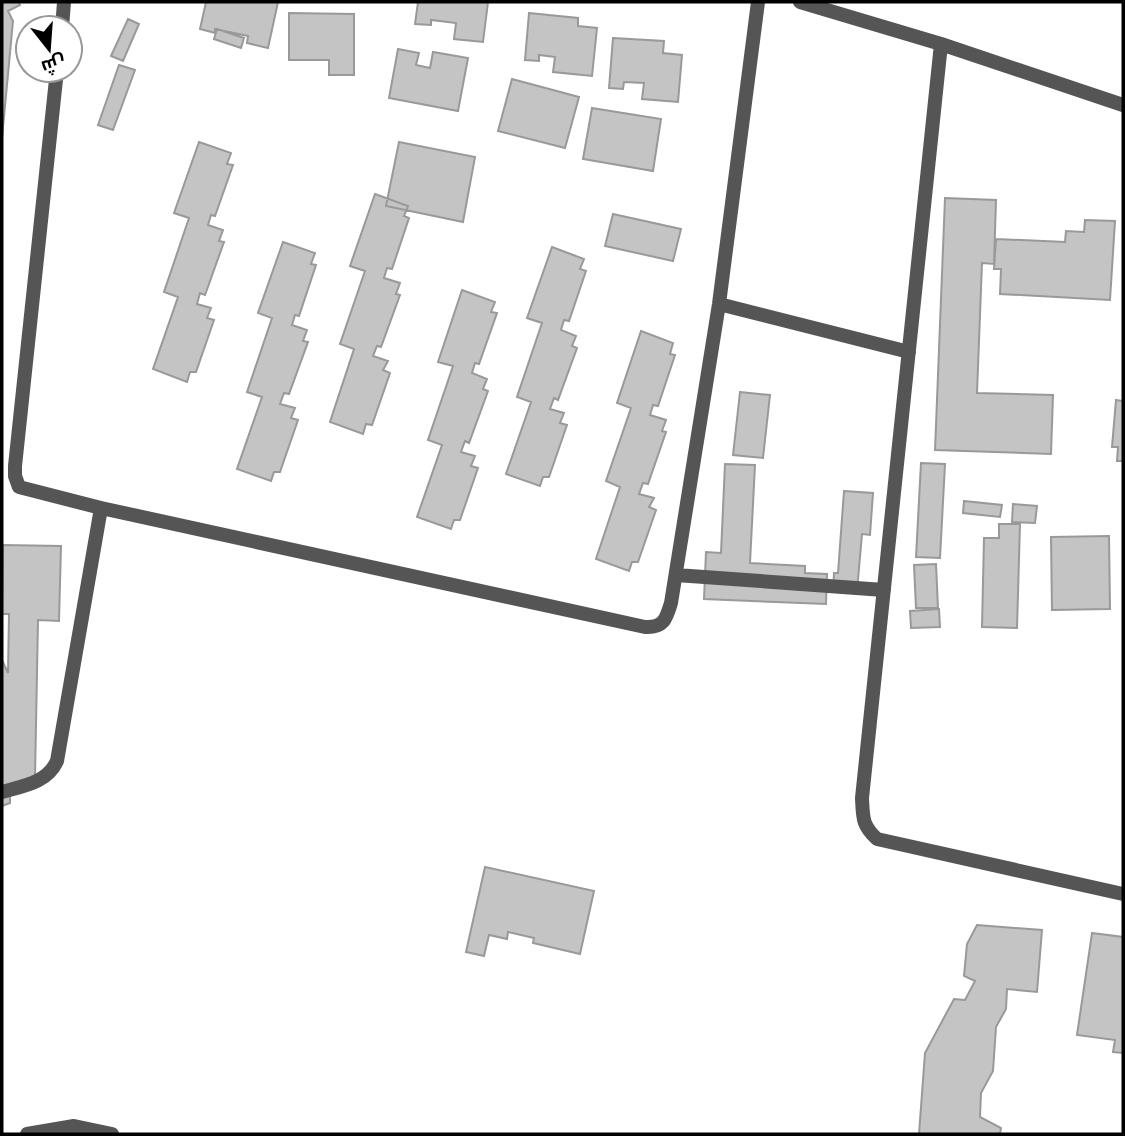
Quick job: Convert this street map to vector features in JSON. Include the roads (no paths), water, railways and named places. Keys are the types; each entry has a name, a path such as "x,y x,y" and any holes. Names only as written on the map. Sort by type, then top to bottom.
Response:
{"street":[{"path":"56,84 15,476 19,487 101,508 645,627 656,627 665,621 676,575 719,304 758,2"},
{"path":"800,2 941,44 1123,105"},
{"path":"941,44 862,797 863,820 867,830 877,839 897,845 1123,894"},
{"path":"719,304 909,352"},
{"path":"2,792 41,779 49,774 57,761 101,508"},
{"path":"676,575 884,590"},
{"path":"27,1134 73,1130 112,1134"}]}
